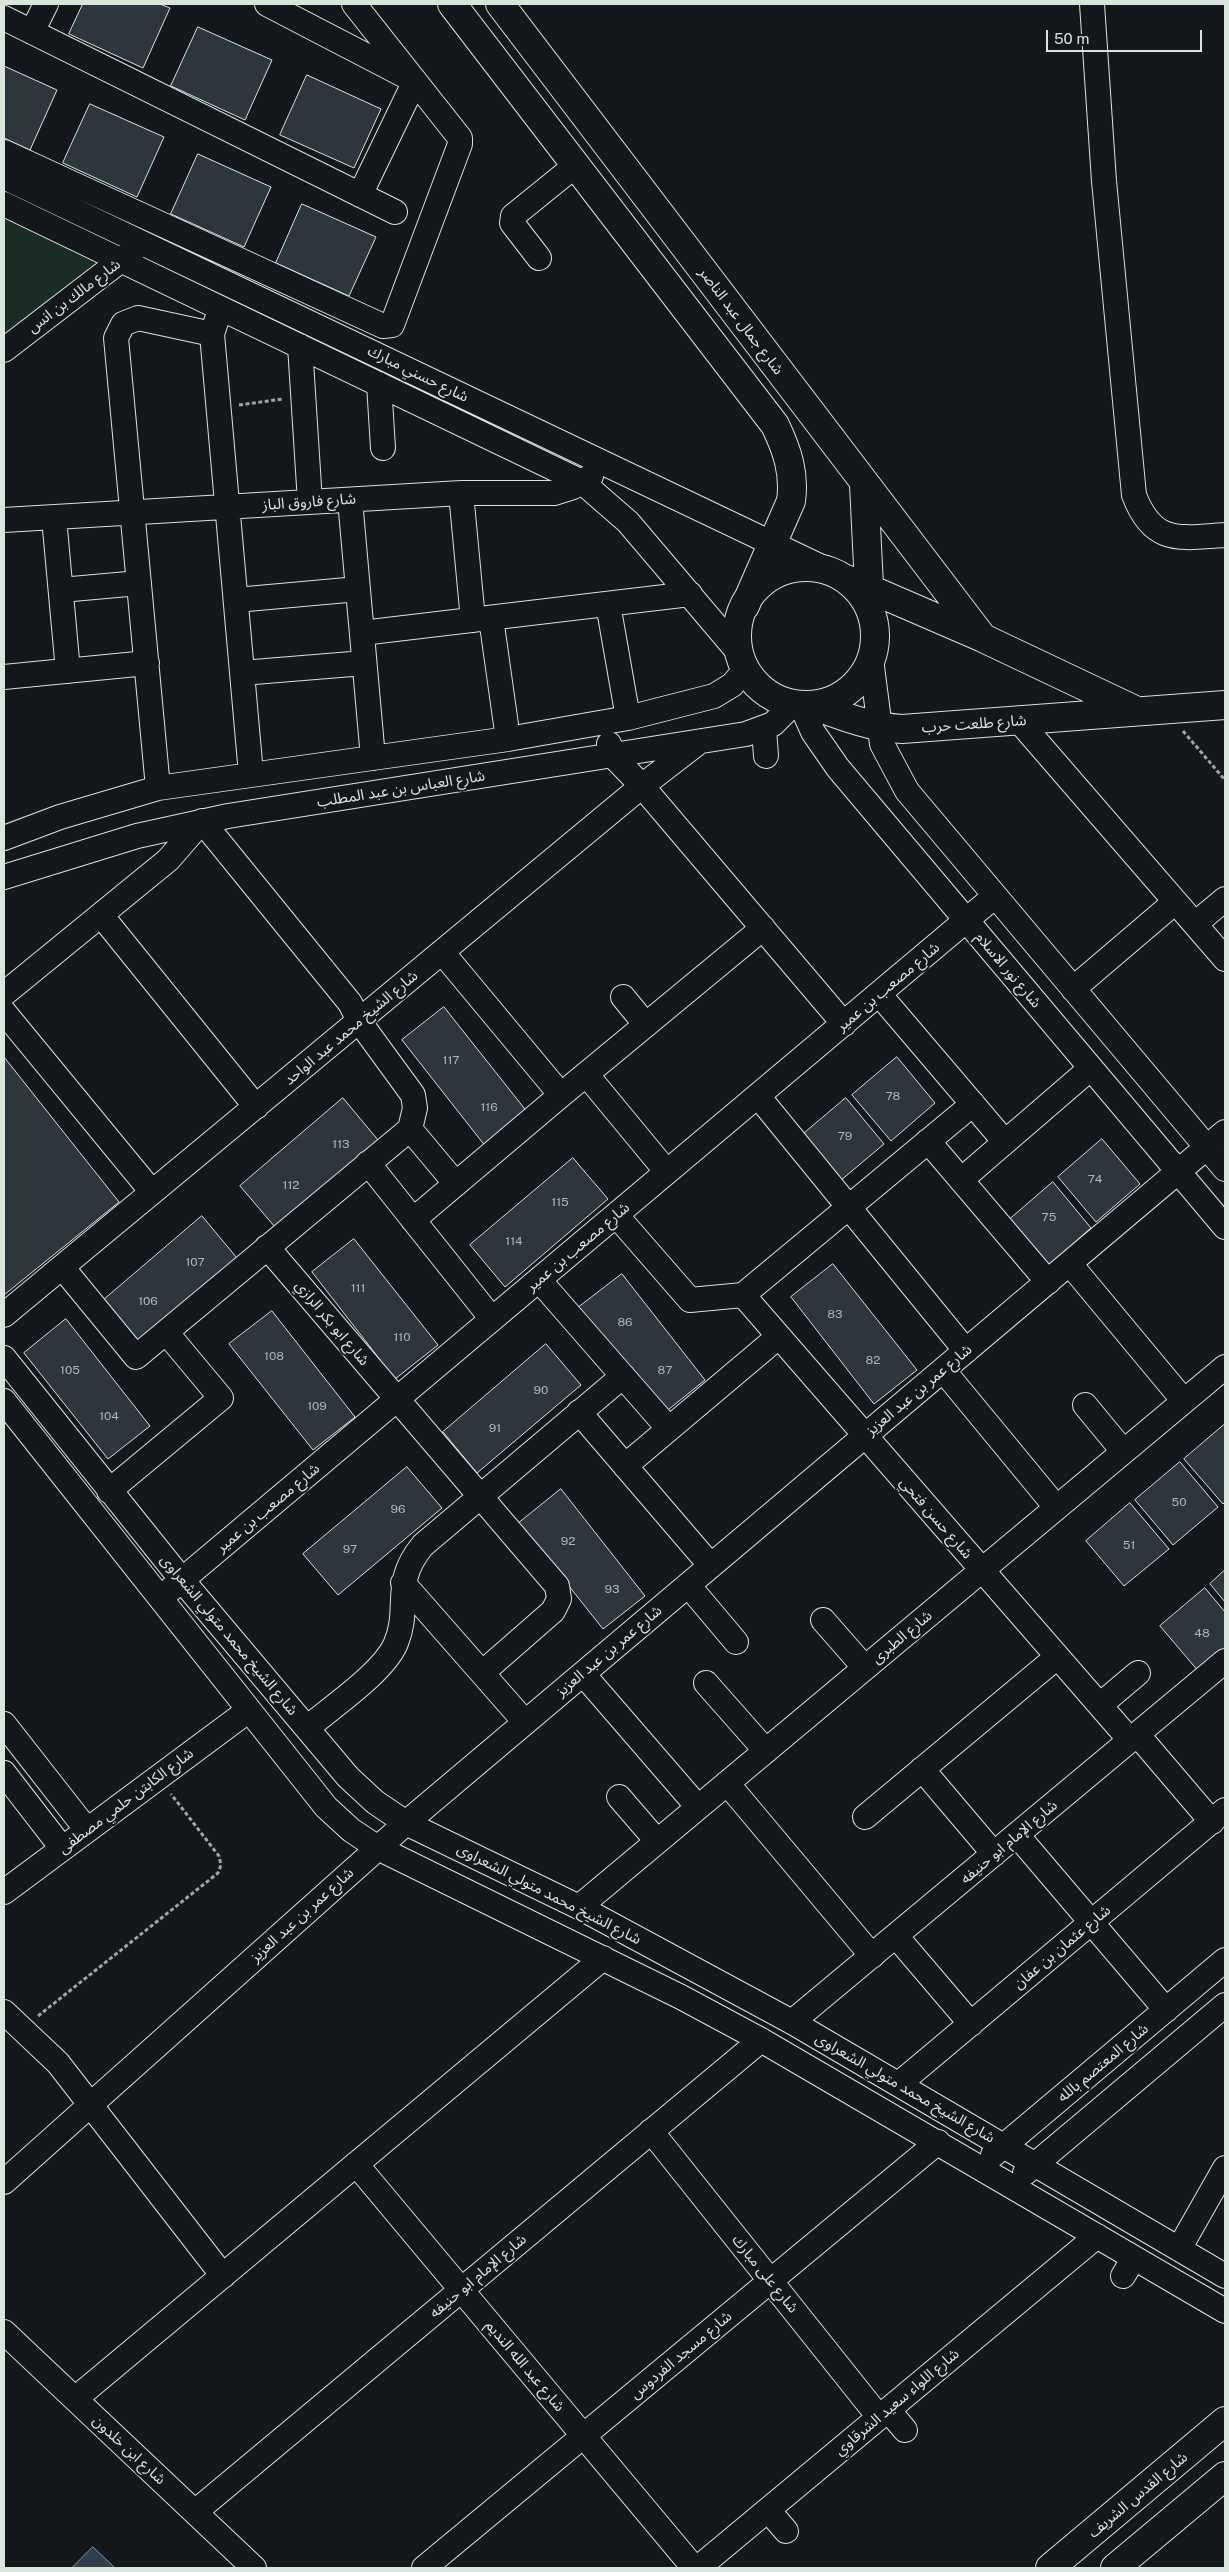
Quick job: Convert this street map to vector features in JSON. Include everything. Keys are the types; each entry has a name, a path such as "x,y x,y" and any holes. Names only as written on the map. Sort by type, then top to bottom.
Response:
{"main road":[{"path":"452,4 776,425 788,454 794,485 786,516 739,622 738,638 743,661 765,692 802,705 842,695 864,674 871,659 875,643 870,600 864,484"},
{"name":"شارع جمال عبد الناصر","path":"500,4 606,141 864,484 984,638"},
{"path":"576,165 606,141"},
{"path":"745,606 760,586 782,572 807,567 837,575 864,598 984,638 1152,711"},
{"name":"شارع طلعت حرب","path":"802,705 880,728 902,729 1225,705"},
{"name":"شارع القدس الشريف","path":"1050,2568 1225,2421"},
{"path":"1115,2568 1225,2476"}],"street":[{"path":"32,32 46,4"},
{"path":"268,4 414,81"},
{"path":"4,152 383,326 389,326 394,323 460,144 458,136 354,4"},
{"path":"1092,4 1104,181 1134,495 1142,515 1155,530 1173,536 1225,535"},
{"path":"4,18 395,212"},
{"path":"360,195 414,81"},
{"path":"539,258 512,223 513,216 576,165"},
{"name":"شارع حسني مبارك","path":"4,177 837,575"},
{"name":"شارع حسني مبارك","path":"4,204 122,259 582,482 628,522 690,594 743,661"},
{"name":"شارع مالك بن انس","path":"4,350 144,243"},
{"path":"222,309 212,334 251,774"},
{"path":"158,788 116,338 118,330 130,319 138,318 212,334"},
{"path":"300,346 310,502"},
{"path":"379,384 383,448"},
{"name":"شارع فاروق الباز","path":"4,520 132,514 461,493 554,492 582,482 607,465"},
{"path":"461,493 482,619 508,740"},
{"path":"350,500 373,758"},
{"path":"54,518 68,671"},
{"path":"61,590 139,582"},
{"path":"236,600 358,589"},
{"path":"362,633 690,594"},
{"path":"608,604 628,718"},
{"path":"871,659 882,744 907,791 1225,1169"},
{"path":"4,838 60,817 158,788 508,740 628,718 709,698 732,685 743,661"},
{"path":"4,678 147,663"},
{"path":"242,673 364,663"},
{"name":"شارع العباس بن عبد المطلب","path":"4,877 137,836 202,821 699,742 764,729 802,705"},
{"name":"شارع نور الاسلام","path":"802,705 813,732 829,757 1225,1227"},
{"path":"1019,721 1225,959"},
{"path":"602,724 612,755 642,786 844,1024"},
{"path":"764,729 766,756"},
{"name":"شارع الشيخ محمد عبد الواحد","path":"4,1315 642,786 699,742"},
{"path":"4,994 168,860 202,821 350,1003 359,1021 413,1094 415,1108 410,1128 136,1357 62,1267"},
{"name":"شارع مصعب بن عمير","path":"160,1598 995,896"},
{"path":"1195,924 1225,899"},
{"path":"1073,989 1176,902"},
{"path":"101,915 256,1107"},
{"path":"413,1220 763,928"},
{"path":"442,952 561,1095"},
{"path":"879,994 1005,1142"},
{"path":"623,996 646,1024"},
{"path":"4,1012 152,1192"},
{"path":"961,1180 1091,1068"},
{"path":"586,1074 668,1172"},
{"path":"758,1096 966,1351"},
{"path":"616,1215 690,1300 743,1295 973,1104"},
{"path":"410,1128 456,1184"},
{"name":"شارع عمر بن عبد العزيز","path":"4,2182 406,1823 1225,1132"},
{"path":"928,1141 1048,1282"},
{"path":"368,1164 492,1319"},
{"name":"شارع ابو بكر الرازي","path":"267,1247 557,1586 559,1594 558,1603 553,1611 482,1673"},
{"path":"1070,1264 1184,1401"},
{"path":"539,1280 669,1429"},
{"name":"شارع حسن فتحي","path":"743,1295 1100,1705 1218,1816"},
{"path":"109,1491 221,1398 166,1332"},
{"path":"625,1466 778,1337"},
{"name":"شارع الشيخ محمد متولي الشعراوى","path":"4,1358 182,1580 361,1790 406,1823 579,1907 792,2022 900,2083 1225,2276"},
{"name":"شارع الطبرى","path":"579,1907 1225,1366"},
{"path":"943,1370 1056,1507"},
{"path":"307,1728 378,1668 392,1652 400,1631 403,1583 410,1563 422,1545 623,1376"},
{"name":"شارع الشيخ محمد متولي الشعراوى","path":"4,1401 326,1807 351,1830 378,1848 602,1958 761,2040 980,2166 1097,2236 1128,2267 1225,2311"},
{"path":"1085,1405 1124,1452"},
{"path":"579,1412 711,1566"},
{"path":"403,1583 525,1722"},
{"path":"688,1585 736,1642"},
{"path":"823,1620 865,1668"},
{"path":"865,1817 1058,1657"},
{"name":"شارع الإمام ابو حنيفه","path":"792,2022 1134,1737 1224,1665"},
{"path":"1100,1705 1138,1673"},
{"path":"583,1674 698,1807"},
{"path":"706,1682 766,1751"},
{"name":"شارع الكابتن حلمي مصطفى","path":"4,1892 249,1710"},
{"path":"4,1724 87,1830"},
{"path":"922,1769 994,1854"},
{"path":"4,1773 62,1848"},
{"path":"727,1783 872,1956"},
{"path":"619,1797 657,1841"},
{"name":"شارع عثمان بن عفان","path":"900,2083 1218,1816"},
{"path":"1017,1835 1166,2010"},
{"path":"896,1936 971,2024"},
{"path":"76,2399 602,1958"},
{"name":"شارع المعتصم بالله","path":"980,2166 1225,1960"},
{"path":"1010,2185 1225,2005"},
{"path":"4,2012 58,2064 223,2276"},
{"name":"شارع الإمام ابو حنيفه","path":"195,2512 761,2040"},
{"name":"شارع على مبارك","path":"651,2131 770,2281 884,2413 906,2430"},
{"name":"شارع مسجد الفردوس","path":"424,2568 938,2142"},
{"name":"شارع عبد الله النديم","path":"356,2164 694,2568"},
{"path":"1179,2249 1225,2168"},
{"name":"شارع اللواء سعيد الشرقاوي","path":"698,2568 1097,2236"},
{"name":"شارع ابن خلدون","path":"4,2332 254,2568"},
{"path":"768,2510 786,2530"}],"path":[{"path":"218,407 303,397"},
{"path":"1152,711 1225,780"},
{"path":"21,2028 218,1873 221,1865 219,1856 158,1777"}],"green space":[{"path":"4,205 122,259 4,348"}],"water":[{"path":"93,2547 115,2568 72,2568"}],"building":[{"path":"83,4 160,4 170,8 143,68 69,34"},
{"path":"198,27 272,60 245,120 171,86"},
{"path":"4,66 57,90 30,150 4,138"},
{"path":"307,75 381,109 354,168 280,135"},
{"path":"90,104 164,137 137,197 63,163"},
{"path":"198,154 271,187 244,247 171,214"},
{"path":"302,204 376,237 349,296 276,263"},
{"path":"444,1007 528,1113 486,1147 402,1040"},
{"path":"4,1057 119,1202 4,1295"},
{"path":"897,1057 935,1103 891,1141 852,1095"},
{"path":"343,1098 378,1140 275,1227 240,1186"},
{"path":"846,1098 884,1144 840,1181 801,1136"},
{"path":"1102,1139 1140,1184 1096,1222 1058,1177"},
{"path":"573,1158 608,1199 505,1287 470,1245"},
{"path":"1053,1182 1091,1228 1047,1266 1009,1220"},
{"path":"202,1216 237,1258 134,1345 99,1304"},
{"path":"354,1239 438,1345 395,1379 312,1272"},
{"path":"833,1264 917,1370 874,1404 791,1297"},
{"path":"622,1274 705,1380 663,1414 579,1307"},
{"path":"272,1311 355,1417 313,1450 229,1344"},
{"path":"66,1319 150,1426 108,1459 24,1353"},
{"path":"546,1344 581,1385 477,1473 443,1432"},
{"path":"1225,1424 1225,1502 1223,1504 1184,1459"},
{"path":"1180,1462 1218,1507 1173,1545 1135,1500"},
{"path":"407,1467 442,1508 338,1595 303,1554"},
{"path":"561,1489 645,1596 603,1629 519,1523"},
{"path":"1130,1503 1169,1549 1124,1586 1086,1541"},
{"path":"1225,1570 1225,1602 1210,1584"},
{"path":"1205,1588 1225,1612 1225,1649 1199,1672 1160,1626"}]}
